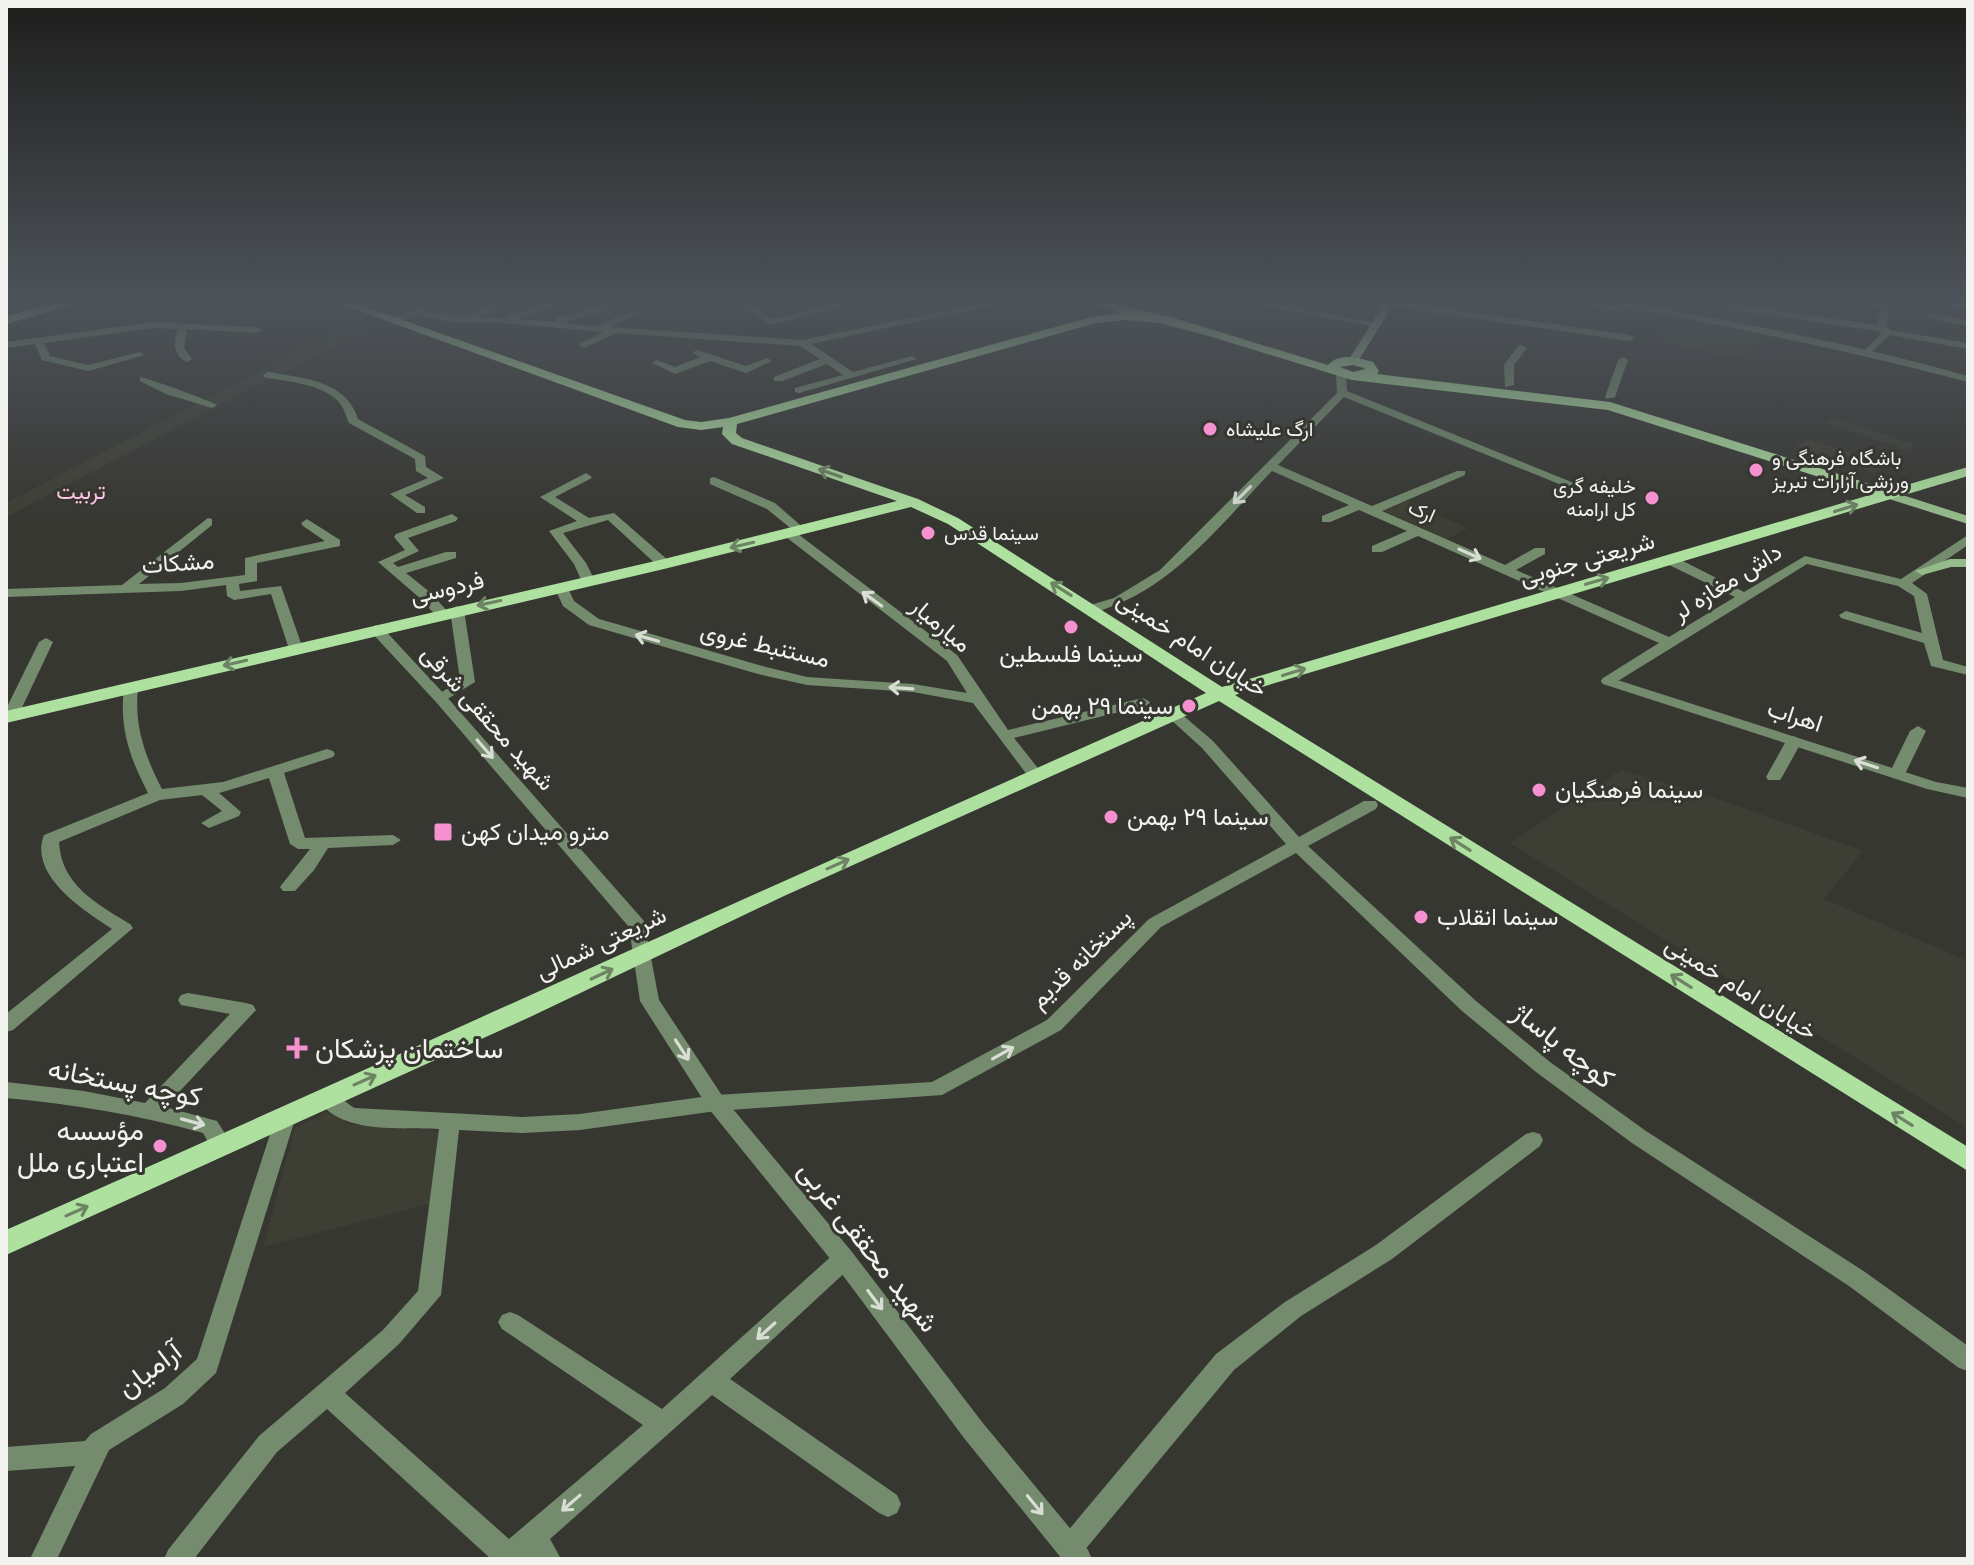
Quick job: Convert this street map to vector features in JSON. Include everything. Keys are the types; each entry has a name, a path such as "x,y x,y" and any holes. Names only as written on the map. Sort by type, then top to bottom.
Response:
{"main road":[{"path":"546,375 683,424 701,426 730,422 899,375"},
{"path":"1400,375 1610,406 1795,461"},
{"path":"1414,375 1610,397 1968,520"},
{"name":"خیابان امام خمینی","path":"730,422 729,434 737,441 953,521 1220,694 1968,1160"},
{"name":"شریعتی جنوبی","path":"1220,694 1968,471"},
{"name":"فردوسی","path":"8,716 664,564 906,504"},
{"path":"1922,571 1950,563 1968,563"},
{"name":"شریعتی شمالی","path":"6,1243 644,954 776,891 1220,694"}],"street":[{"path":"268,375 326,387 352,410 353,421 421,458 420,469 438,478 396,494 421,510"},
{"path":"778,379 788,375"},
{"path":"799,390 851,375"},
{"path":"1338,375 1342,393"},
{"path":"1509,375 1509,385"},
{"path":"1610,397 1618,375"},
{"path":"144,379 170,392 212,405"},
{"path":"1092,609 1119,601 1165,573 1342,393"},
{"path":"1342,393 1568,483"},
{"name":"ارک","path":"1271,466 1670,643"},
{"path":"1326,519 1366,508 1461,473"},
{"path":"586,477 546,497 587,522"},
{"name":"میارمیار","path":"714,481 771,506 795,532 952,658 978,699 1037,777"},
{"path":"588,581 580,563 555,531 610,516 664,564"},
{"path":"441,699 468,682 450,612 384,562 413,551 400,537 452,518"},
{"path":"125,589 208,522"},
{"path":"232,581 252,578 250,561 336,543 307,523"},
{"path":"1377,549 1418,531"},
{"path":"1968,539 1903,583 1920,594 1936,663 1968,671"},
{"path":"1506,570 1540,551"},
{"path":"395,572 451,555"},
{"path":"1670,560 1745,597"},
{"name":"داش مغازه لر","path":"1608,681 1805,560 1903,583"},
{"name":"مشکات","path":"6,593 232,581 234,596 276,589 296,649"},
{"name":"مستنبط غروی","path":"561,587 568,603 594,622 763,671 807,681 913,688 978,699"},
{"path":"1846,615 1930,640"},
{"name":"شهید محققی شرقی","path":"376,629 638,925 644,954"},
{"path":"8,716 46,642"},
{"name":"اهراب","path":"1608,681 1897,774 1968,793"},
{"path":"131,688 127,717 136,755 157,795"},
{"path":"1006,735 1143,702"},
{"name":"کوچه پاساژ","path":"1174,715 1247,788 1296,844 1457,995 1543,1067 1639,1137 1857,1279 1968,1360"},
{"path":"1897,774 1918,731"},
{"path":"1774,777 1794,741"},
{"path":"6,1025 124,928 76,896 61,880 53,866 50,839 157,795 206,790 327,754"},
{"path":"275,771 298,844 393,840"},
{"path":"206,790 233,812 209,823"},
{"name":"پستخانه قدیم","path":"327,1097 339,1110 353,1116 522,1125 580,1122 716,1103 935,1090 1054,1025 1155,923 1370,805"},
{"path":"289,887 322,844"},
{"name":"شهید محققی غربی","path":"644,954 650,1001 716,1103 844,1259 973,1430 1074,1554"},
{"path":"150,1110 246,1010 188,1000"},
{"name":"کوچه پستخانه","path":"6,1090 87,1098 150,1110 210,1127 222,1146"},
{"name":"آرامیان","path":"43,1559 85,1475 92,1453 112,1432 174,1396 207,1365 286,1116"},
{"path":"177,1559 268,1444 391,1337 429,1295 450,1122"},
{"path":"1074,1554 1225,1362 1293,1309 1384,1252 1533,1140"},
{"path":"327,1393 508,1558 663,1424 844,1259"},
{"path":"510,1322 663,1424"},
{"path":"711,1380 888,1504"},
{"path":"6,1459 92,1453"},
{"path":"532,1537 548,1559"}],"shaded area":[{"path":"252,375 277,375 6,517 6,503"},
{"path":"1834,418 1916,445 1907,450 1825,423"},
{"path":"1809,439 1887,465 1875,473 1796,446"},
{"path":"1405,500 1468,528 1446,539 1381,510"},
{"path":"1621,770 1701,793 1863,851 1824,899 1968,961 1968,1128 1510,843"},
{"path":"327,1112 349,1124 445,1132 440,1201 263,1247 295,1128"}],"place":[{"name":"ارگ علیشاه","path":"1210,429"},
{"name":"باشگاه فرهنگی و ورزشی آرارات تبریز","path":"1756,470"},
{"name":"خلیفه گری کل ارامنه","path":"1652,498"},
{"name":"سینما قدس","path":"928,533"},
{"name":"سینما فلسطین","path":"1071,627"},
{"name":"سینما ٢٩ بهمن","path":"1189,706"},
{"name":"سینما فرهنگیان","path":"1539,790"},
{"name":"سینما ۲۹ بهمن","path":"1111,817"},
{"name":"مترو میدان کهن","path":"443,832"},
{"name":"سینما انقلاب","path":"1421,917"},
{"name":"ساختمان پزشکان","path":"297,1048"},
{"name":"مؤسسه اعتباری ملل","path":"160,1146"}],"district":[{"name":"تربیت","path":"81,491"}]}
